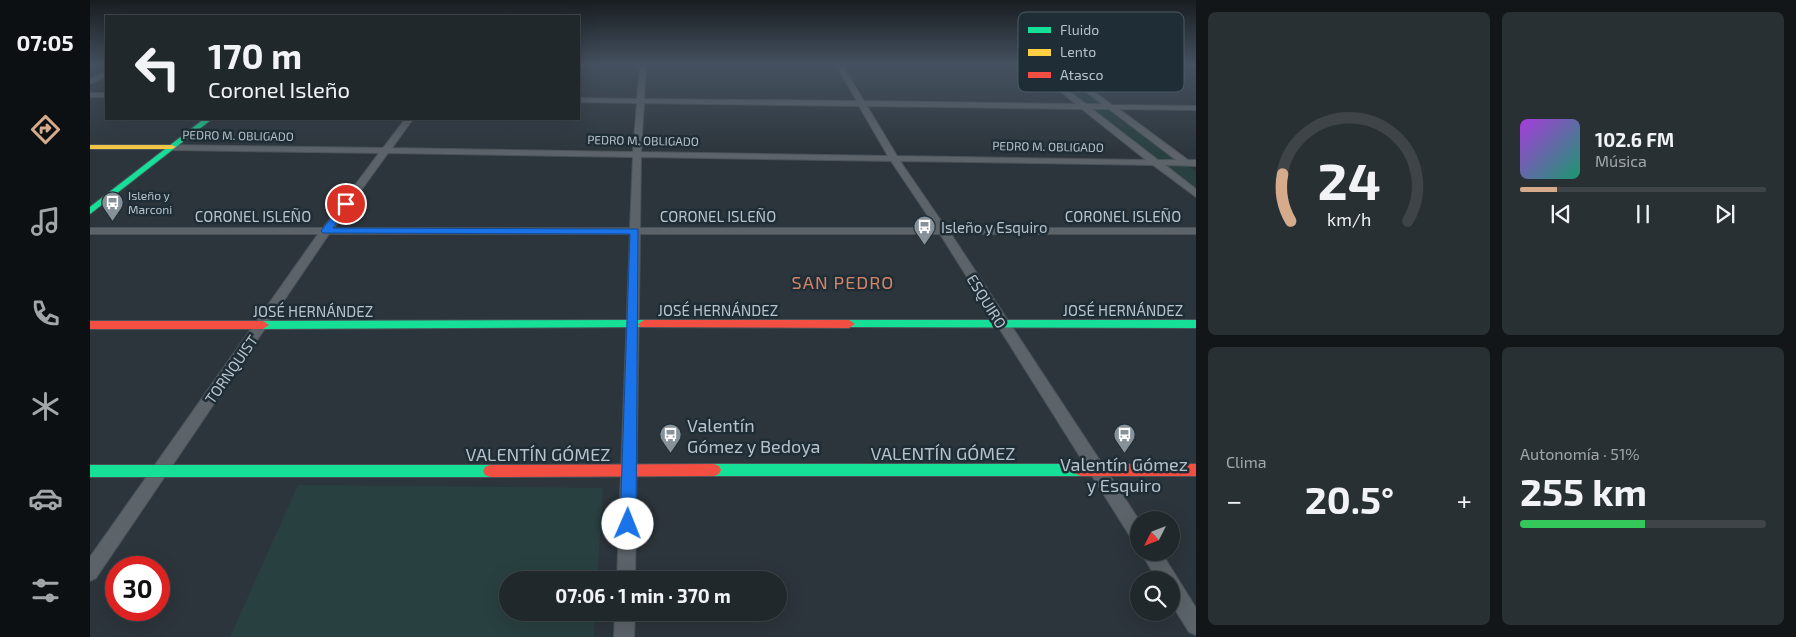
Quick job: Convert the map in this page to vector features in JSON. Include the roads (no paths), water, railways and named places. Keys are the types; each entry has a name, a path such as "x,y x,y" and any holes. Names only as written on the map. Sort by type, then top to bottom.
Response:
{"street":[{"path":"90,95 105,95"},
{"path":"626,571 637,154 641,95"},
{"name":"ESQUIRO","path":"855,95 893,157 944,232 1130,521"},
{"path":"1069,95 1196,194"},
{"path":"1094,95 1196,170"},
{"path":"580,100 1196,108"},
{"path":"90,211 207,120"},
{"name":"TORNQUIST","path":"90,572 326,231 408,120"},
{"name":"PEDRO M. OBLIGADO","path":"90,147 893,157 1196,163"},
{"name":"CORONEL ISLEÑO","path":"90,231 1196,231"},
{"name":"JOSÉ HERNÁNDEZ","path":"90,325 1003,326 1196,324"},
{"name":"VALENTÍN GÓMEZ","path":"90,472 1196,470"},
{"path":"1180,600 1196,625"},
{"path":"624,637 625,621"}],"place":[{"name":"Isleño y Marconi","path":"112,221"},
{"name":"Isleño y Esquiro","path":"925,246"},
{"name":"Valentín Gómez y Esquiro","path":"1124,453"},
{"name":"Valentín Gómez y Bedoya","path":"671,454"}],"district":[{"name":"SAN PEDRO","path":"843,282"}]}
